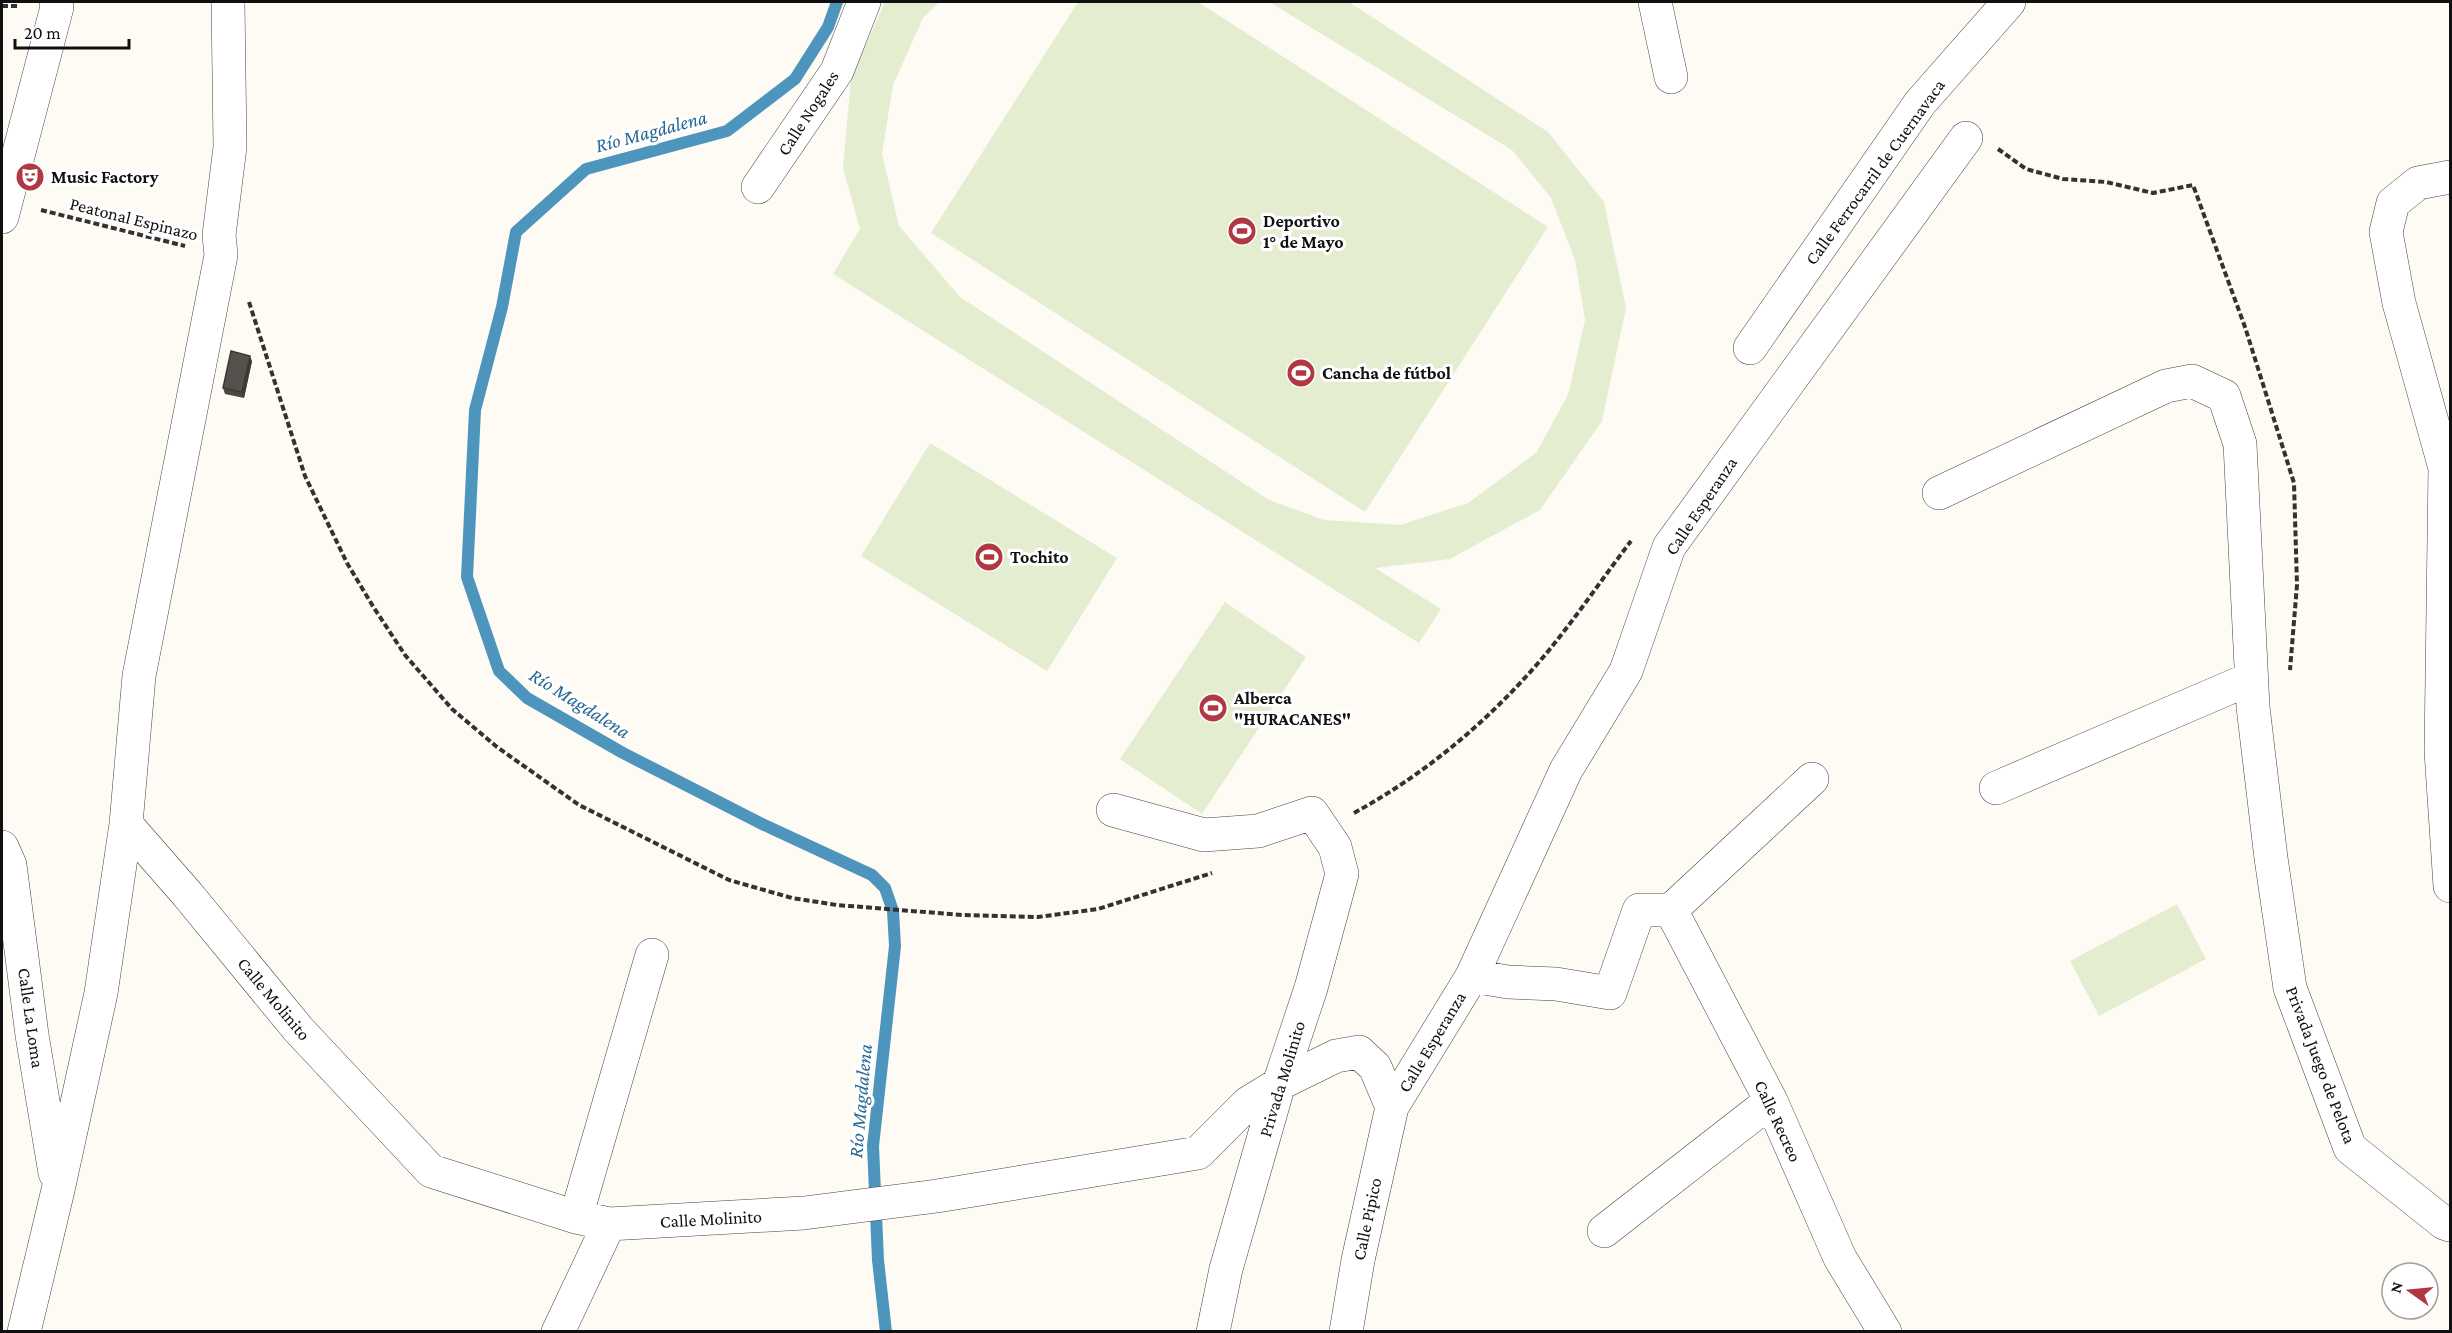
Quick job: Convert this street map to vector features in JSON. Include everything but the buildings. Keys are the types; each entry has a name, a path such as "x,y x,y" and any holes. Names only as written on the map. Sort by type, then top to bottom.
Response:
{"street":[{"path":"4,209 57,7 56,2"},
{"path":"24,1332 101,993 126,824 139,676 221,255 219,235 230,147 228,2"},
{"name":"Calle Nogales","path":"758,187 837,71 864,2"},
{"path":"1655,2 1671,77"},
{"name":"Calle Ferrocarril de Cuernavaca","path":"1750,348 1920,103 2009,2"},
{"name":"Calle Esperanza","path":"1392,1107 1472,976 1566,770 1626,671 1669,547 1966,138"},
{"path":"2451,177 2418,183 2393,203 2386,232 2399,303 2445,468 2441,751 2451,886"},
{"name":"Privada Juego de Pelota","path":"1939,493 2166,386 2192,381 2224,396 2240,444 2253,707 2271,858 2290,988 2350,1148 2444,1223 2451,1225"},
{"path":"1996,788 2252,678"},
{"path":"1671,910 1812,779"},
{"path":"1113,810 1204,835 1258,831 1312,813 1336,823"},
{"name":"Privada Molinito","path":"1213,1332 1226,1269 1279,1084 1311,988 1342,874 1335,847 1336,823"},
{"name":"Calle Molinito","path":"126,824 188,895 298,1029 430,1171 576,1217 609,1224 804,1214 937,1196 1198,1153 1248,1103 1279,1084 1336,1056 1359,1052 1375,1067 1392,1107"},
{"name":"Calle La Loma","path":"2,847 10,866 32,1035 58,1190"},
{"name":"Calle Esperanza","path":"1472,976 1508,982 1556,984 1610,993 1639,910 1671,910"},
{"name":"Calle Recreo","path":"1671,910 1770,1101 1840,1258 1885,1332"},
{"path":"576,1217 652,955"},
{"path":"1604,1231 1770,1101"},
{"name":"Calle Pipico","path":"1346,1332 1360,1248 1392,1107"},
{"path":"558,1332 609,1224"}],"path":[{"name":"Peatonal Espinazo","path":"4,209 221,255"},
{"path":"248,299 306,476 346,563 405,655 452,709 496,747 579,805 729,880 792,898 837,905 921,912 1038,917 1098,909 1217,871"},
{"path":"1336,823 1390,793 1430,765 1493,712 1545,655 1636,534"}],"green space":[{"path":"885,2 939,2 923,18 893,85 882,154 899,226 960,297 1269,500 1324,520 1400,525 1468,503 1536,453 1568,395 1585,320 1575,260 1551,198 1512,150 1269,2 1349,2 1548,132 1604,202 1626,308 1602,421 1540,510 1450,559 1375,568 1441,609 1419,643 833,274 860,229 843,168 851,78"},
{"name":"Cancha de fútbol","path":"1078,2 1198,2 1548,227 1365,512 931,233"},
{"name":"Tochito","path":"930,443 1117,558 1047,671 861,556"},
{"name":"Alberca \"HURACANES\"","path":"1225,602 1306,657 1202,814 1120,759"},
{"path":"2177,904 2206,959 2099,1016 2070,961"}],"waterway":[{"name":"Río Magdalena","path":"837,2 828,27 795,79 727,131 586,169 516,232 502,307 475,410 467,577 499,671 527,698 623,753 762,824 872,875 885,888 893,911 895,946 873,1146 878,1260 886,1332"}],"place":[{"name":"Music Factory","path":"30,177"},
{"name":"Deportivo 1° de Mayo","path":"1242,231"},
{"name":"Cancha de fútbol","path":"1301,373"},
{"name":"Tochito","path":"989,557"},
{"name":"Alberca \"HURACANES\"","path":"1213,708"}]}
